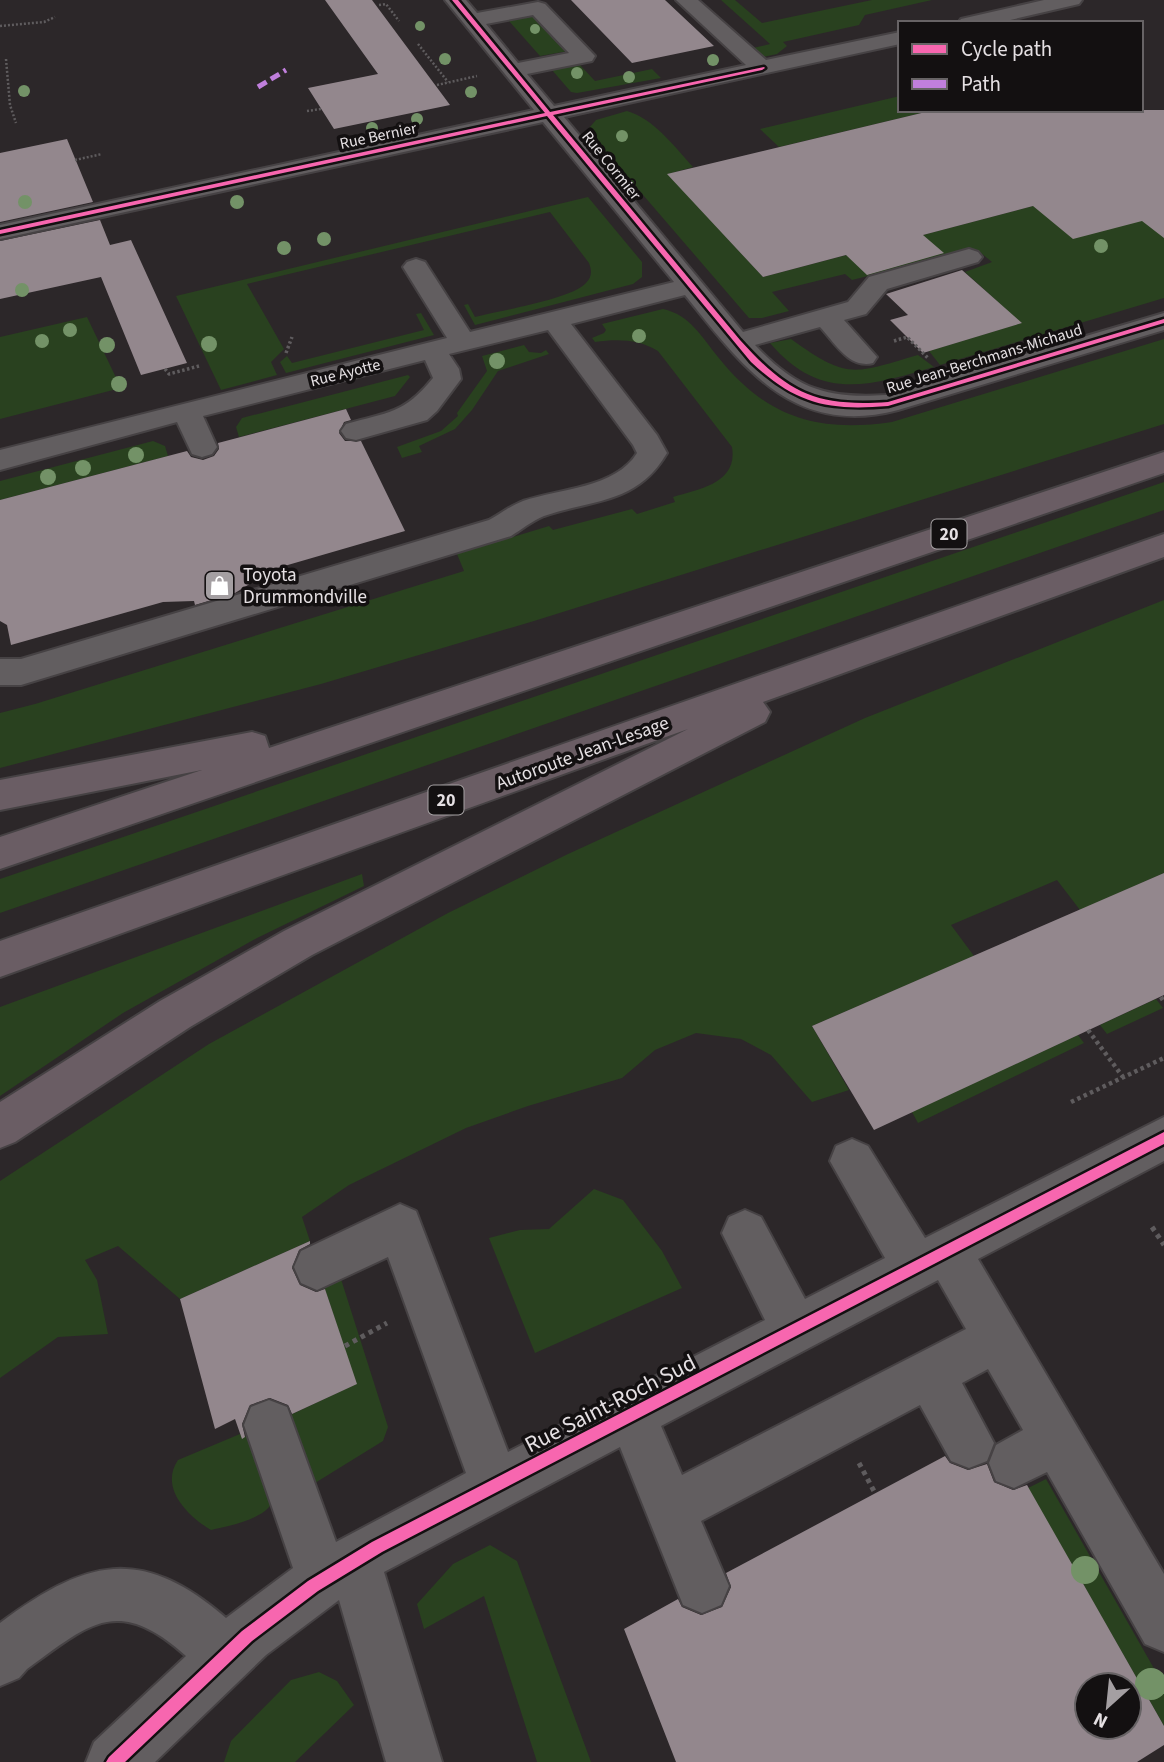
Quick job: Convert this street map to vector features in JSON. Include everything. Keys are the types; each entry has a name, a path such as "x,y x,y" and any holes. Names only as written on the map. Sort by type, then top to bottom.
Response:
{"highway":[{"name":"20","path":"0,853 401,716 1164,462"},
{"name":"Autoroute Jean-Lesage","path":"0,959 1164,545"},
{"path":"0,1127 175,1014 298,943 892,642"},
{"path":"0,795 401,716"}],"street":[{"name":"Rue Cormier","path":"455,0 691,285"},
{"path":"687,0 762,68"},
{"path":"977,21 1072,0"},
{"path":"472,20 538,8 584,56 513,70"},
{"name":"Rue Bernier","path":"0,232 898,38"},
{"path":"672,65 691,84"},
{"path":"737,342 858,309 878,283 969,257"},
{"path":"416,267 463,342"},
{"name":"Rue Ayotte","path":"12,457 691,285"},
{"name":"Rue Jean-Berchmans-Michaud","path":"691,285 765,373 786,389 819,401 866,406 910,398 1164,320"},
{"path":"826,317 863,357"},
{"path":"0,671 21,672 500,528 530,509 623,482 639,474 648,465 652,453 648,442 554,320"},
{"path":"356,430 409,416 427,405 447,379 445,369 432,350"},
{"path":"186,411 202,447"},
{"path":"12,457 16,425"},
{"name":"Rue Saint-Roch Sud","path":"114,1762 247,1636 377,1547 1164,1138"},
{"path":"852,1161 998,1338 1164,1625"},
{"path":"317,1267 400,1227 496,1486"},
{"path":"745,1233 795,1330"},
{"path":"670,1509 998,1338"},
{"path":"929,1374 969,1443"},
{"path":"632,1415 702,1586"},
{"path":"269,1425 339,1571 414,1762"},
{"path":"1014,1463 1056,1439"},
{"path":"0,1659 27,1637 85,1600 128,1594 162,1604 185,1616 227,1656"}],"path":[{"path":"379,5 386,4 399,21"},
{"path":"0,26 32,24 55,17"},
{"path":"418,44 448,82"},
{"path":"6,59 10,105 16,123"},
{"path":"307,111 321,109"},
{"path":"75,160 102,154"},
{"path":"287,352 292,337"},
{"path":"907,337 930,360"},
{"path":"165,369 169,374 199,366"},
{"path":"1088,1030 1124,1077"},
{"path":"1071,1101 1164,1058"},
{"path":"1152,1227 1164,1245"}],"green space":[{"path":"721,0 735,0 762,23 872,0 932,0 865,15 859,25 783,42 787,46 777,54 763,57 753,48 770,44"},
{"path":"536,16 568,51 540,56 509,21"},
{"path":"580,65 595,81 652,69 661,78 571,92 552,70"},
{"path":"898,96 898,112 926,112 779,147 760,129"},
{"path":"627,111 654,126 693,167 668,174 763,277 1067,197 1126,208 1164,232 1164,298 940,365 929,351 1021,323 965,272 992,262 976,249 852,280 845,274 772,292 789,311 762,318 749,318 594,138 589,128 596,120"},
{"path":"588,197 642,262 642,277 633,284 475,325 464,305 468,304 475,317 551,299 578,289 588,281 591,274 589,263 550,212 247,284 284,349 271,362 277,375 221,390 176,296"},
{"path":"663,309 688,321 736,377 774,407 816,422 840,425 892,422 1164,339 1164,424 534,621 321,684 0,768 0,713 464,571 457,554 549,526 553,530 632,509 637,514 675,502 673,497 705,487 723,477 732,459 732,447 658,351 635,342 595,342 592,338 604,333 606,330 602,324"},
{"path":"421,313 434,335 286,373 280,362 287,356 292,363 424,330 416,314"},
{"path":"87,317 121,388 0,419 0,337"},
{"path":"791,339 826,361 852,370 918,355 934,367 867,383 827,382 789,362 770,343"},
{"path":"524,345 529,352 541,353 546,350 549,354 498,371 472,410 455,429 419,446 422,452 402,458 397,447 441,431 458,416 457,413 487,371 482,356"},
{"path":"408,375 410,377 395,396 239,437 236,427 242,418"},
{"path":"153,441 165,446 168,456 0,500 0,481"},
{"path":"1164,482 1164,510 0,913 0,879"},
{"path":"1164,600 1164,873 1080,910 1057,880 951,925 974,956 812,1026 849,1090 812,1102 771,1055 741,1039 696,1033 655,1050 622,1078 466,1128 349,1185 302,1217 310,1241 180,1299 118,1246 85,1260 97,1280 108,1334 58,1337 0,1378 0,1181 209,1044 448,913 568,854 865,718"},
{"path":"362,874 364,886 257,938 123,1013 0,1096 0,1007"},
{"path":"1156,999 1163,1008 1107,1034 1100,1025"},
{"path":"1078,1035 1084,1043 918,1123 912,1112"},
{"path":"594,1189 623,1200 662,1251 682,1288 535,1353 489,1238 520,1230 549,1229"},
{"path":"340,1276 388,1427 383,1441 315,1483 305,1480 284,1418 356,1384 323,1283"},
{"path":"257,1431 272,1481 272,1503 267,1510 249,1520 211,1530 193,1517 179,1500 172,1481 173,1470 178,1460 240,1434 242,1438"},
{"path":"1046,1479 1164,1686 1164,1726 1143,1689 1143,1671 1133,1671 1028,1488"},
{"path":"490,1545 517,1561 591,1762 537,1762 484,1596 424,1629 417,1604 453,1564"},
{"path":"319,1672 337,1681 354,1705 295,1762 224,1762 231,1741 291,1680"}],"building":[{"path":"325,0 372,0 450,105 334,129 308,88 378,74"},
{"path":"571,0 665,0 714,46 632,63"},
{"path":"1164,110 1164,238 1142,221 1073,239 1033,206 923,235 944,253 867,275 846,255 763,277 667,174 926,112"},
{"path":"67,139 93,202 0,222 0,153"},
{"path":"100,220 110,245 131,240 187,363 141,375 101,277 0,299 0,241"},
{"path":"962,270 1022,323 923,353 890,320 908,315 886,294"},
{"path":"346,409 351,420 344,422 339,433 345,441 361,441 405,531 274,569 235,593 195,605 194,601 163,602 11,645 7,625 0,621 0,500 187,451 191,457 203,460 214,456 219,449 218,443"},
{"path":"1164,873 1164,995 874,1130 812,1026"},
{"path":"310,1241 310,1244 299,1250 292,1268 300,1285 316,1292 325,1289 357,1384 292,1414 288,1405 270,1398 250,1405 242,1424 245,1437 242,1439 235,1419 215,1429 180,1299"},
{"path":"945,1456 950,1463 968,1470 987,1464 994,1482 1013,1490 1027,1485 1133,1671 1073,1671 1073,1741 1143,1741 1143,1689 1164,1726 1164,1745 1137,1762 676,1762 624,1629 678,1599 682,1607 701,1615 722,1607 731,1587 726,1573"}],"marked path":[{"path":"258,87 286,70"}],"cycle path":[{"path":"455,0 737,342 770,375 802,396 840,405 888,404 1164,321"},
{"path":"0,232 762,68"},
{"path":"114,1762 247,1636 313,1586 377,1547 1164,1138"}],"place":[{"name":"Toyota Drummondville","path":"220,585"}]}
